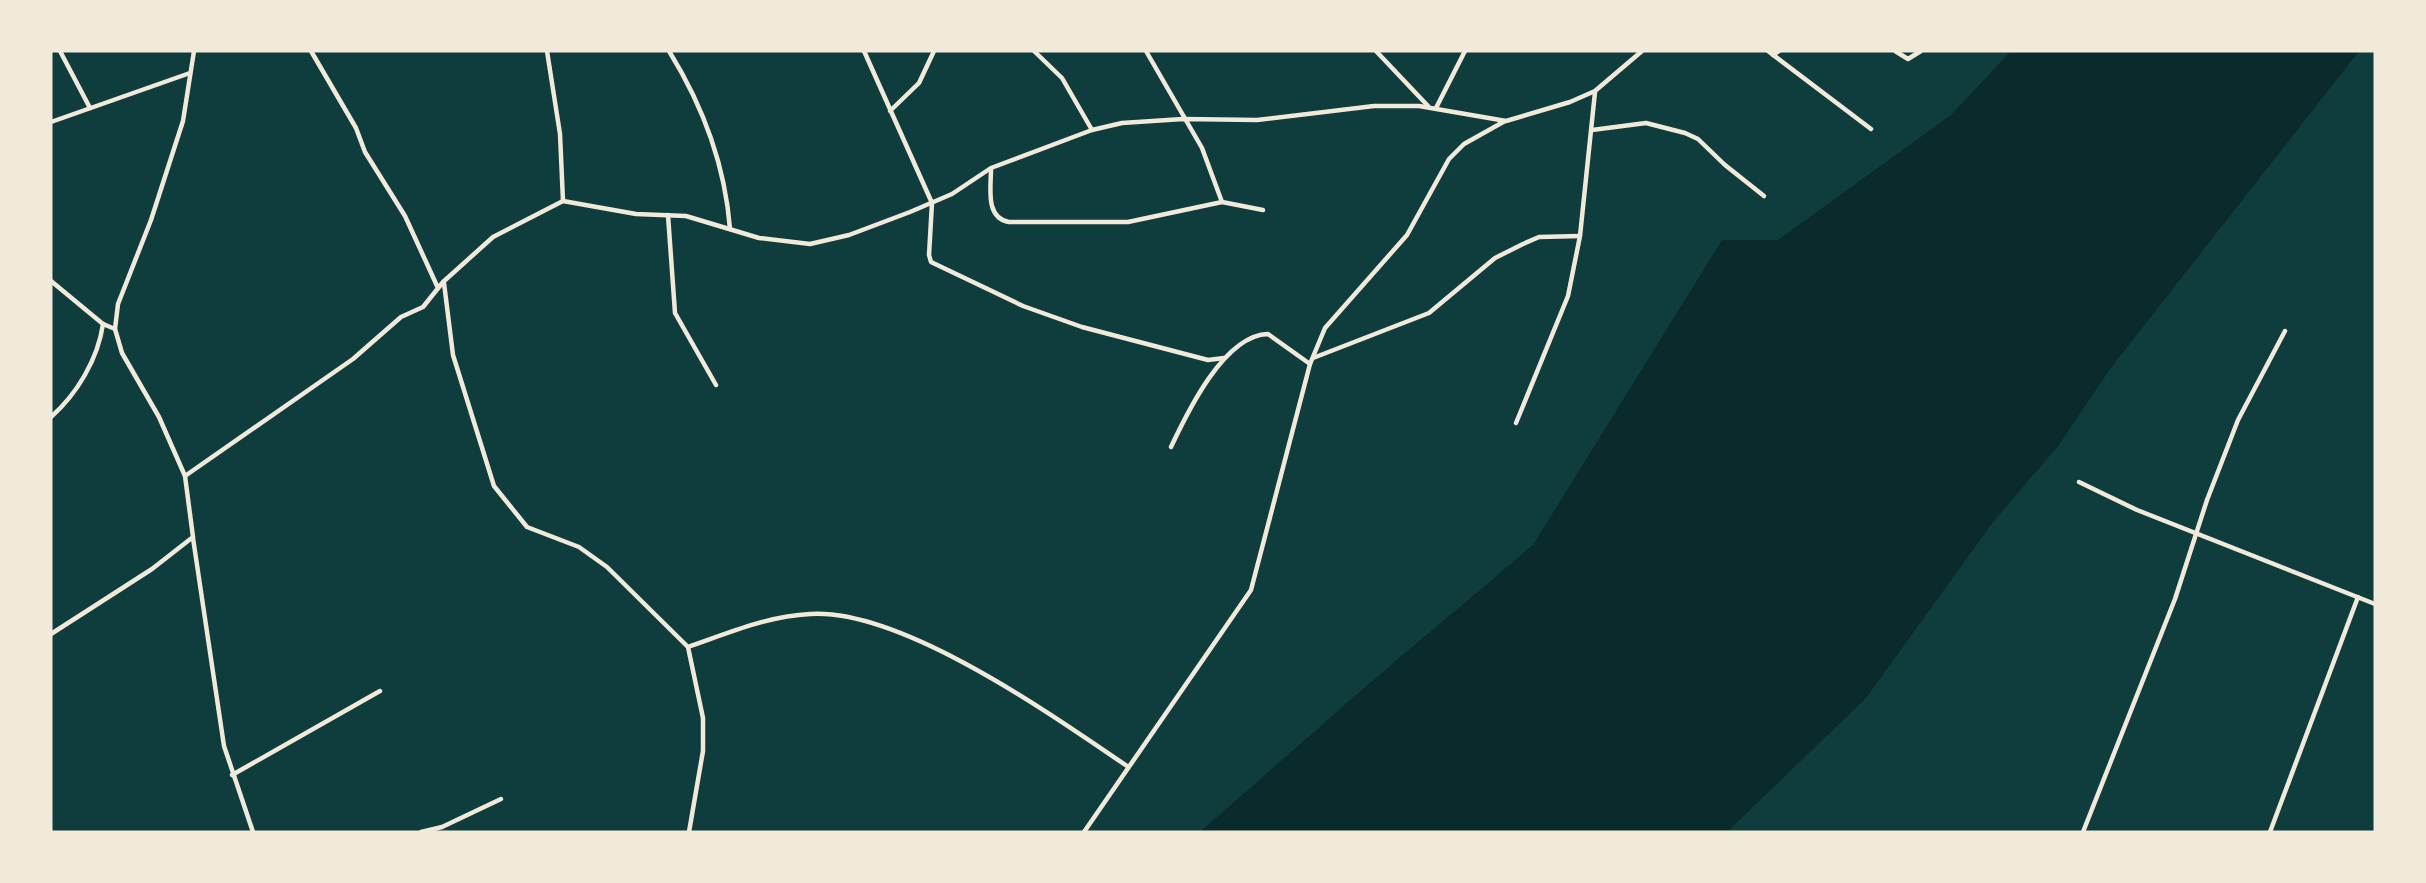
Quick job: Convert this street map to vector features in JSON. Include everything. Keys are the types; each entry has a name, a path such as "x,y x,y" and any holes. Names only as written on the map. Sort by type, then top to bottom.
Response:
{"street":[{"path":"60,51 90,108"},
{"path":"194,51 176,144 118,304 114,329 122,353 159,417 185,476 225,746 232,775 253,832"},
{"path":"311,51 356,128 365,152 405,216 438,288"},
{"path":"547,51 560,134 563,201"},
{"path":"669,51 698,103 719,158 730,229"},
{"path":"864,51 932,203 929,255 936,265 1023,306 1082,327 1208,360 1224,358"},
{"path":"890,111 919,83 934,51"},
{"path":"1034,51 1062,78 1092,130"},
{"path":"1146,51 1202,148 1222,202"},
{"path":"1376,51 1429,107"},
{"path":"1436,108 1465,51"},
{"path":"1084,832 1251,590 1311,361 1334,316 1407,235 1449,159 1464,144 1506,121 1570,102 1595,91 1642,51"},
{"path":"1768,51 1871,129"},
{"path":"1773,55 1779,51"},
{"path":"1895,51 1908,59 1921,51"},
{"path":"51,122 190,73"},
{"path":"1516,423 1534,383 1545,347 1565,306 1580,236 1595,91"},
{"path":"185,476 353,359 401,317 423,307 443,282 493,237 563,201 636,214 686,216 783,242 810,244 849,234 932,203 952,194 991,168 1092,130 1122,123 1183,119 1257,120 1374,106 1429,107 1506,121"},
{"path":"1592,130 1646,123 1685,132 1698,139 1764,196"},
{"path":"991,168 992,210 998,218 1009,222 1128,222 1222,202 1263,210"},
{"path":"668,215 675,313 716,385"},
{"path":"1311,361 1429,313 1496,258 1522,244 1539,237 1580,236"},
{"path":"51,281 103,324 114,329"},
{"path":"443,282 453,355 494,486 527,527 579,547 607,566 688,647 704,718 703,751 689,832"},
{"path":"51,417 79,386 101,338 103,324"},
{"path":"2082,832 2175,599 2238,420 2286,331"},
{"path":"1171,447 1196,397 1224,358 1246,341 1268,334 1311,361"},
{"path":"2079,482 2196,534 2375,604"},
{"path":"51,634 152,569 193,537"},
{"path":"2270,832 2358,597"},
{"path":"688,647 786,616 814,613 856,618 939,649 1127,766"},
{"path":"232,775 380,691"},
{"path":"421,832 442,827 501,799"}],"water":[{"path":"2011,51 2359,51 2110,369 2058,446 1993,522 1866,698 1727,832 1200,832 1533,545 1722,240 1778,240 1951,115"}]}
